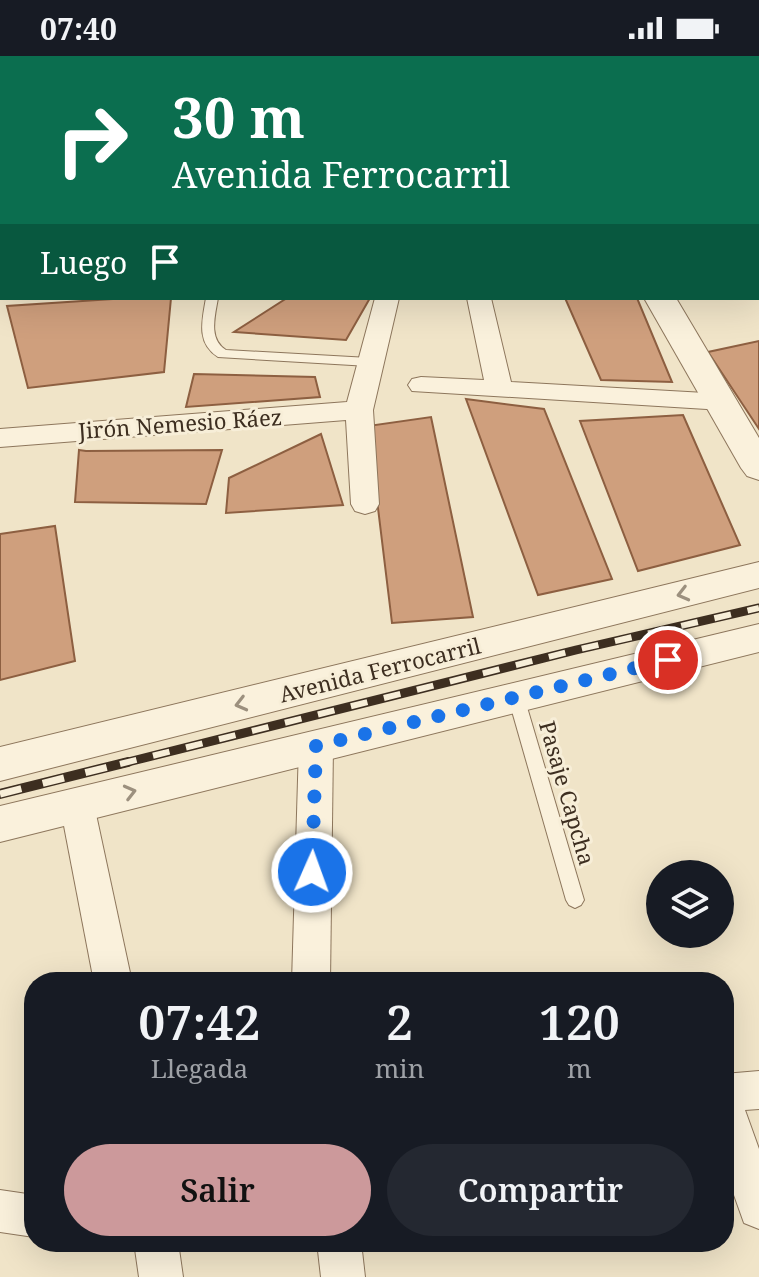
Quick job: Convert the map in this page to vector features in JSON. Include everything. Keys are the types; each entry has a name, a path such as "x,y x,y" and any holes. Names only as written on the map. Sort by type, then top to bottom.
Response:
{"street":[{"path":"365,504 359,410 387,300"},
{"path":"479,300 499,389"},
{"path":"661,300 759,468"},
{"path":"421,385 723,402"},
{"name":"Jirón Nemesio Ráez","path":"0,438 359,410"},
{"name":"Avenida Ferrocarril","path":"0,764 759,575"},
{"path":"0,824 759,638"},
{"path":"311,972 316,746"},
{"path":"77,805 111,972"},
{"path":"734,1092 759,1090"},
{"path":"734,1136 759,1208"},
{"path":"0,1211 24,1215"},
{"path":"157,1252 161,1277"},
{"path":"340,1252 343,1277"}],"lane":[{"path":"212,300 207,341 213,349 223,354 369,362"},
{"name":"Pasaje Capcha","path":"516,697 575,900"}],"building":[{"path":"98,300 171,300 164,372 28,388 7,306"},
{"path":"284,300 369,300 346,340 234,332"},
{"path":"566,300 638,300 672,382 601,380"},
{"path":"759,341 759,429 708,352"},
{"path":"194,374 315,377 320,397 186,407"},
{"path":"466,399 544,409 612,579 538,595"},
{"path":"683,415 740,545 638,571 580,421"},
{"path":"431,417 473,617 392,623 368,426"},
{"path":"321,434 343,505 226,513 229,478"},
{"path":"79,450 222,450 206,504 75,502"},
{"path":"55,526 75,661 0,680 0,534"}],"railway":[{"path":"0,794 576,650 759,608"}],"route":[{"path":"312,872 316,746 668,660"}]}
